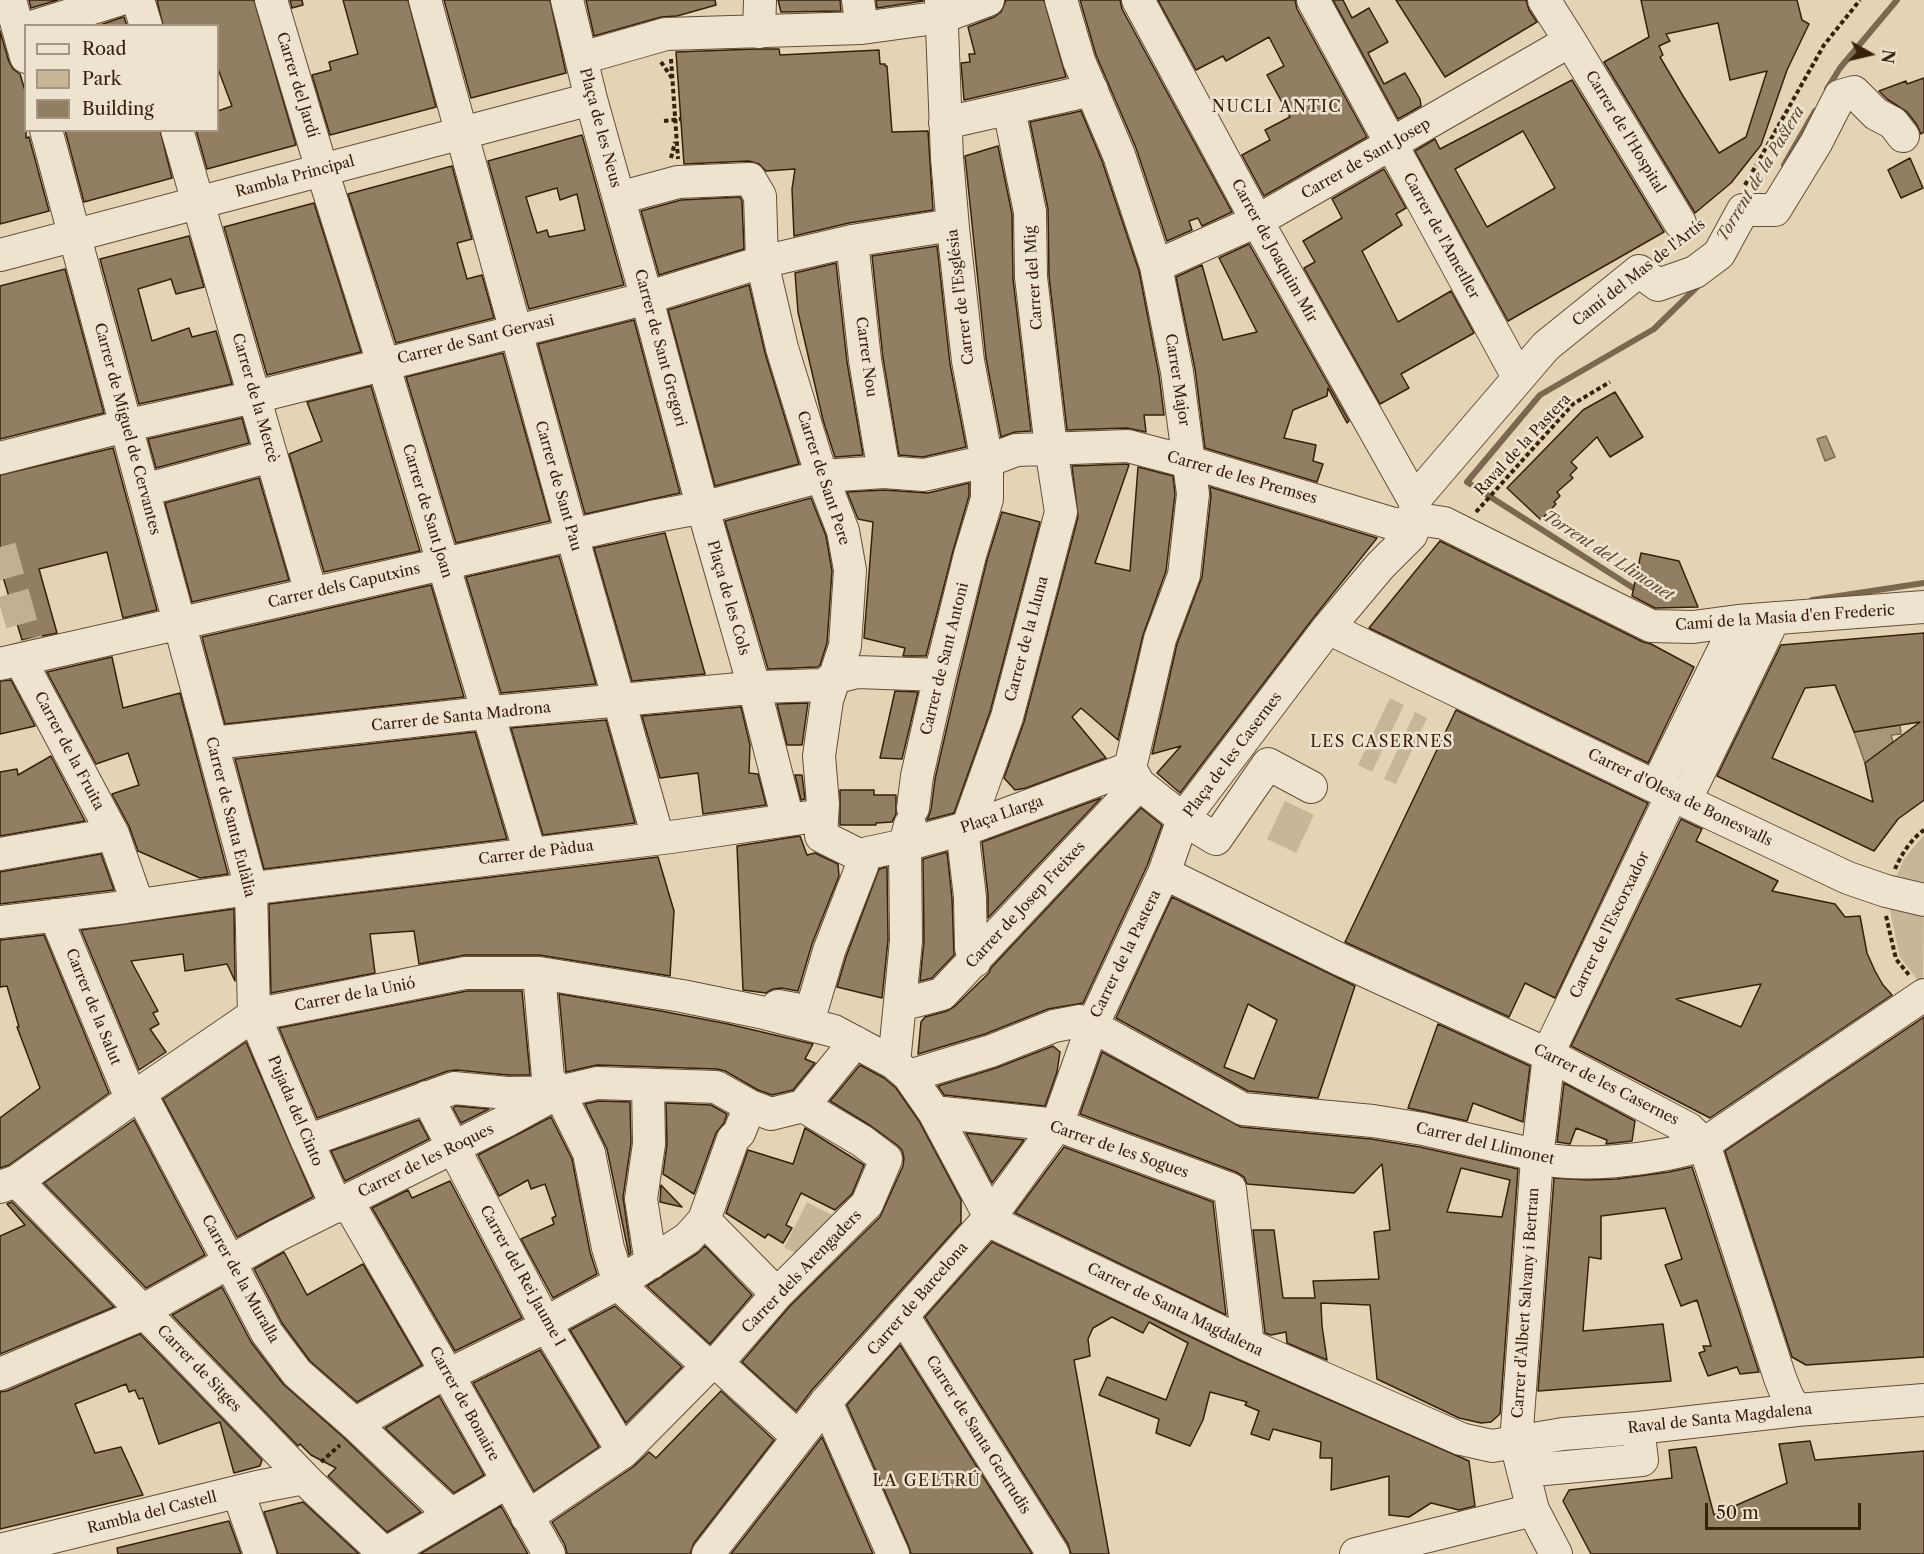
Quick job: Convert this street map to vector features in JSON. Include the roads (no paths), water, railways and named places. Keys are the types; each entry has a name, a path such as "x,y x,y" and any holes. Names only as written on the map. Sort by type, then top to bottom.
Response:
{"street":[{"path":"10,0 21,35"},
{"path":"51,24 118,0"},
{"path":"138,0 145,24"},
{"name":"Carrer del Jardí","path":"272,0 322,170"},
{"name":"Carrer de Sant Pau","path":"425,0 515,331 658,838"},
{"path":"567,0 582,58"},
{"path":"759,32 760,0"},
{"name":"Plaça de les Neus","path":"619,198 582,58 666,34 759,32 860,14 941,9 988,0"},
{"name":"Carrer Major","path":"1061,0 1079,61 1119,155 1156,266 1177,372 1193,494 1184,575 1160,639 1135,776"},
{"name":"Carrer de Joaquim Mir","path":"1138,0 1416,510"},
{"name":"Carrer de l'Ametller","path":"1313,0 1518,377"},
{"name":"Carrer de l'Hospital","path":"1544,0 1680,223"},
{"name":"Carrer de l'Església","path":"941,9 945,123 952,225 968,361 985,448 987,499 983,511"},
{"name":"Carrer de Sant Josep","path":"1156,266 1257,221 1570,41"},
{"path":"945,123 1092,90"},
{"name":"Camí del Mas de l'Artís","path":"1416,510 1518,377 1546,346 1640,271 1658,285 1695,272 1719,254 1743,210 1775,210 1816,143 1840,96 1854,92 1876,114 1893,123 1903,136"},
{"name":"Rambla Principal","path":"0,255 591,99"},
{"name":"Carrer del Mig","path":"1009,109 1030,212 1031,277 1056,449"},
{"name":"Carrer de Miguel de Cervantes","path":"47,132 178,624"},
{"name":"Carrer de la Mercè","path":"178,132 311,593"},
{"name":"Carrer de Sant Joan","path":"322,170 383,363 530,853"},
{"name":"Carrer de Sant Pere","path":"619,198 678,182 750,179 760,196 762,262 782,348 822,476 843,531 850,570 845,646 827,700 819,756 823,804 821,816"},
{"name":"Carrer de Sant Gregori","path":"619,198 701,503"},
{"name":"Carrer de Sant Gervasi","path":"0,458 126,425 254,397 515,331 647,297 762,262 852,241 952,225"},
{"name":"Carrer Nou","path":"852,241 865,360 884,472"},
{"name":"Carrer de les Premses","path":"701,503 822,476 884,472 924,475 985,448 1016,450 1128,446 1189,462 1397,525 1416,510"},
{"name":"Carrer de la Lluna","path":"965,828 1007,717 1061,512 1056,449"},
{"path":"144,490 271,456"},
{"name":"Carrer dels Caputxins","path":"20,659 572,536 701,503"},
{"name":"Plaça de les Cols","path":"701,503 756,690 788,820"},
{"name":"Camí de la Masia d'en Frederic","path":"1416,510 1651,627 1693,627 1738,621 1924,607"},
{"name":"Plaça de les Casernes","path":"1164,873 1183,819 1328,628 1380,566 1411,535 1416,510"},
{"name":"Carrer de Sant Antoni","path":"902,1070 900,1005 906,941 909,824 940,675 983,511"},
{"name":"Carrer de l'Escorxador","path":"1671,795 1774,618"},
{"name":"Carrer de l'Escorxador","path":"1549,1055 1671,795 1738,621"},
{"name":"Carrer de Santa Eulàlia","path":"178,624 213,743 246,889 254,1015"},
{"name":"Carrer d'Olesa de Bonesvalls","path":"1328,628 1671,795 1848,878 1886,891 1924,900"},
{"name":"Carrer de la Fruita","path":"20,659 112,837 132,906"},
{"path":"756,690 824,685 833,678 857,672 940,675"},
{"name":"Carrer de Santa Madrona","path":"213,743 487,713 756,690"},
{"path":"1135,776 1183,819 1216,839 1269,764 1311,787"},
{"name":"Plaça Llarga","path":"859,855 909,824 965,828 1135,776"},
{"name":"Carrer de Josep Freixes","path":"900,1005 942,994 975,961 1135,776"},
{"path":"728,997 811,1012 829,951 862,866 859,855 821,836 821,816"},
{"name":"Carrer de Pàdua","path":"0,922 821,816"},
{"path":"965,828 971,948 975,961"},
{"path":"0,854 112,837"},
{"name":"Carrer de les Casernes","path":"1164,873 1344,961 1549,1055 1689,1129 1704,1144"},
{"name":"Carrer de la Pastera","path":"902,1070 991,1051 1054,1026 1080,1022 1093,1024 1164,873"},
{"name":"Carrer de la Salut","path":"55,915 126,1086 137,1095"},
{"name":"Carrer de la Unió","path":"8,1184 254,1015 465,973 539,973 682,996 760,1012 834,1031 902,1070"},
{"path":"539,973 548,1078 559,1092 589,1153 608,1248 619,1283 798,1437"},
{"name":"Carrer del Llimonet","path":"1093,1024 1105,1033 1243,1109 1373,1121 1423,1129 1527,1153 1537,1159 1577,1162 1620,1161 1690,1149 1704,1144 1919,989"},
{"name":"Pujada del Cinto","path":"254,1015 307,1141 342,1204 378,1256"},
{"name":"Carrer de Barcelona","path":"708,1554 826,1402 990,1216 1058,1125 1093,1024"},
{"path":"307,1141 454,1088 506,1107 597,1083 716,1087 750,1106 771,1114 797,1107 855,1042"},
{"name":"Carrer d'Albert Salvany i Bertran","path":"1549,1055 1537,1159 1510,1453 1533,1510 1556,1554"},
{"name":"Carrer de Santa Magdalena","path":"902,1070 934,1112 990,1216 998,1224 1248,1345 1461,1439 1510,1453"},
{"path":"648,1085 648,1144 641,1199 651,1263"},
{"name":"Carrer de la Muralla","path":"137,1095 267,1333 297,1373 451,1515"},
{"name":"Carrer del Rei Jaume I","path":"427,1097 545,1323 623,1452"},
{"path":"357,1426 439,1376 448,1375 540,1329 545,1323 619,1283 688,1238 704,1220 733,1139 740,1133 750,1106"},
{"name":"Carrer de les Roques","path":"0,1374 145,1314 151,1306 278,1235 452,1147 506,1107"},
{"name":"Carrer dels Arengaders","path":"527,1517 623,1452 713,1364 777,1294 867,1204 886,1159 862,1141 797,1107"},
{"name":"Carrer de les Sogues","path":"934,1112 1058,1125 1230,1189 1248,1345"},
{"path":"1704,1144 1780,1378 1788,1398 1797,1410"},
{"name":"Carrer de Sitges","path":"8,1184 145,1314 304,1478 385,1554"},
{"path":"704,1220 777,1294"},
{"name":"Carrer de Bonaire","path":"378,1256 549,1554"},
{"name":"Carrer de Santa Gertrudis","path":"903,1316 1053,1554"},
{"path":"1596,1410 1669,1414 1761,1397"},
{"name":"Raval de Santa Magdalena","path":"1510,1453 1563,1434 1638,1428 1669,1414 1797,1410 1924,1400"},
{"path":"826,1402 893,1554"},
{"name":"Rambla del Castell","path":"0,1550 304,1478"},
{"path":"385,1554 507,1482"},
{"path":"238,1492 260,1554"},
{"path":"1356,1554 1533,1510"}],"waterway":[{"name":"Torrent de la Pastera","path":"1827,89 1840,68 1897,0"},
{"name":"Torrent de la Pastera","path":"1784,165 1815,111"},
{"name":"Torrent de la Pastera","path":"1638,591 1467,482 1540,395 1654,329 1699,285"},
{"name":"Torrent del Llimonet","path":"1812,600 1924,583"}],"tunnel":[{"path":"0,547 31,657"}],"district":[{"name":"NUCLI ANTIC","path":"1277,107"},
{"name":"LES CASERNES","path":"1382,742"},
{"name":"LA GELTRÚ","path":"927,1481"}]}
